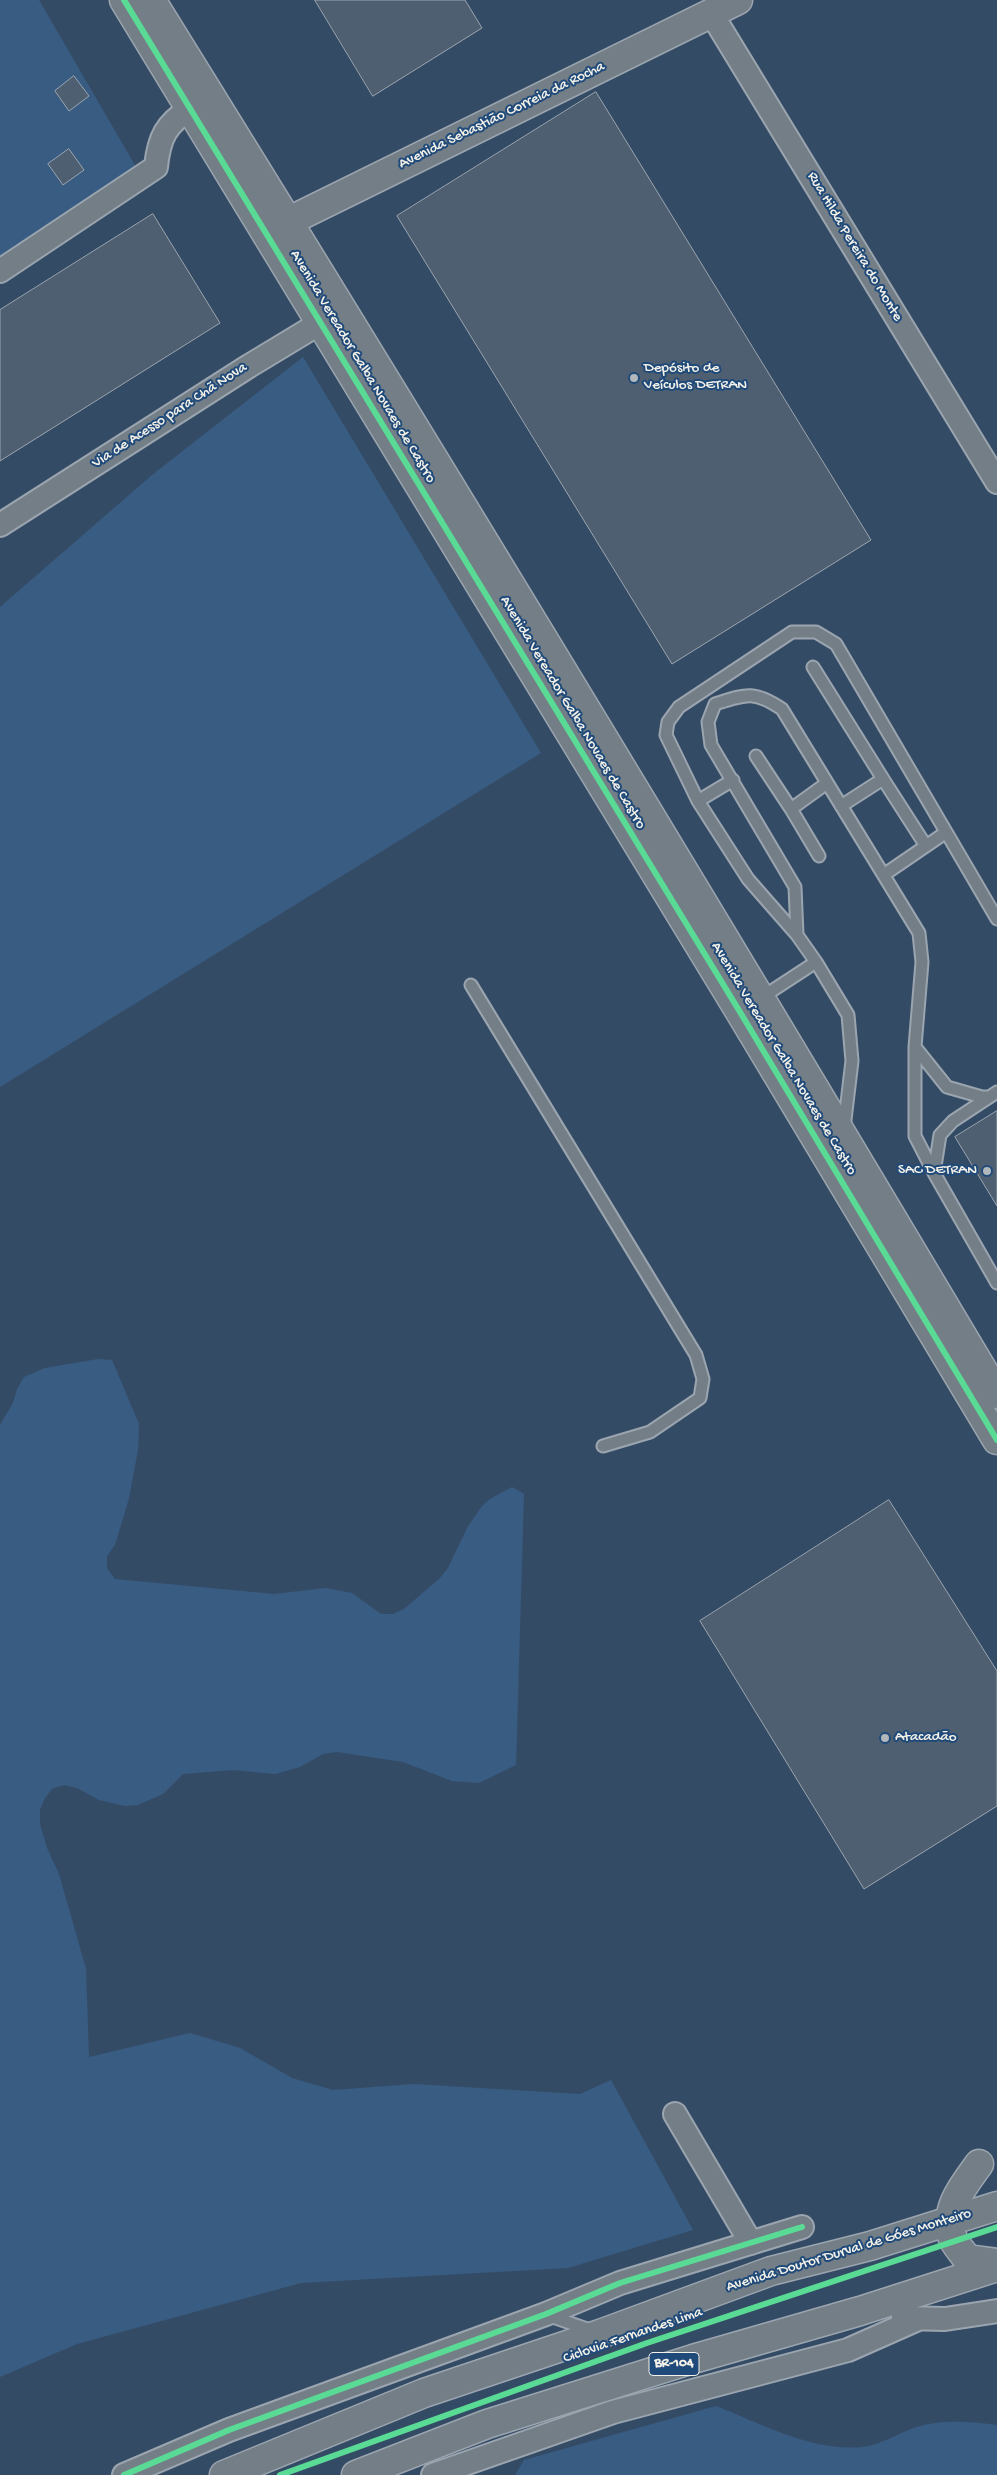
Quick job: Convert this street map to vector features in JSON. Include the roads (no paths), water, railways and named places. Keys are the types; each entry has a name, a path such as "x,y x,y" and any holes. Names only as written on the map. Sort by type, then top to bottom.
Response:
{"main road":[{"name":"Avenida Vereador Galba Novaes de Castro","path":"124,0 191,108 277,226"},
{"name":"Avenida Vereador Galba Novaes de Castro","path":"151,0 277,226 751,1005 997,1440"},
{"name":"Avenida Sebastião Correia da Rocha","path":"277,226 738,0"},
{"name":"Avenida Vereador Galba Novaes de Castro","path":"751,1005 843,1134 997,1394"},
{"path":"979,2164 956,2196 951,2221 952,2237 967,2259 997,2263"},
{"name":"Avenida Doutor Durval de Góes Monteiro","path":"224,2475 424,2393 600,2334 771,2271 870,2246 997,2206"},
{"name":"BR-104","path":"370,2472 497,2421 693,2358 860,2311 997,2267"}],"street":[{"name":"Rua Hilda Pereira do Monte","path":"711,13 997,482"},
{"path":"0,272 156,167 158,145 173,120 191,108"},
{"name":"Via de Acesso para Chã Nova","path":"0,525 331,316"},
{"path":"675,2114 751,2243"},
{"path":"124,2475 229,2430 546,2314 620,2283 802,2227"},
{"path":"860,2311 918,2319 970,2317 997,2311"},
{"path":"433,2475 613,2412 848,2350 918,2319"}],"lane":[{"path":"843,1134 852,1061 848,1015 816,962 797,935 748,879 698,801 666,735 668,722 680,707 792,632 816,632 836,644 997,919"},
{"path":"813,667 926,846"},
{"path":"797,935 795,887 711,745 708,722 715,704 745,694 768,699 782,709 919,933 922,962 915,1047 915,1136 997,1283"},
{"path":"756,756 819,856"},
{"path":"842,806 883,779"},
{"path":"698,801 733,780"},
{"path":"791,809 827,783"},
{"path":"884,874 945,833"},
{"path":"751,1005 816,962"},
{"path":"471,985 696,1355 703,1379 700,1398 650,1432 603,1446"},
{"path":"915,1047 947,1087 982,1097 993,1095"},
{"path":"934,1173 940,1135 953,1121 993,1095"},
{"path":"546,2314 600,2334"}],"place":[{"name":"Depósito de Veículos DETRAN","path":"634,378"},
{"name":"SAC DETRAN","path":"987,1171"},
{"name":"Atacadão","path":"885,1738"}]}
